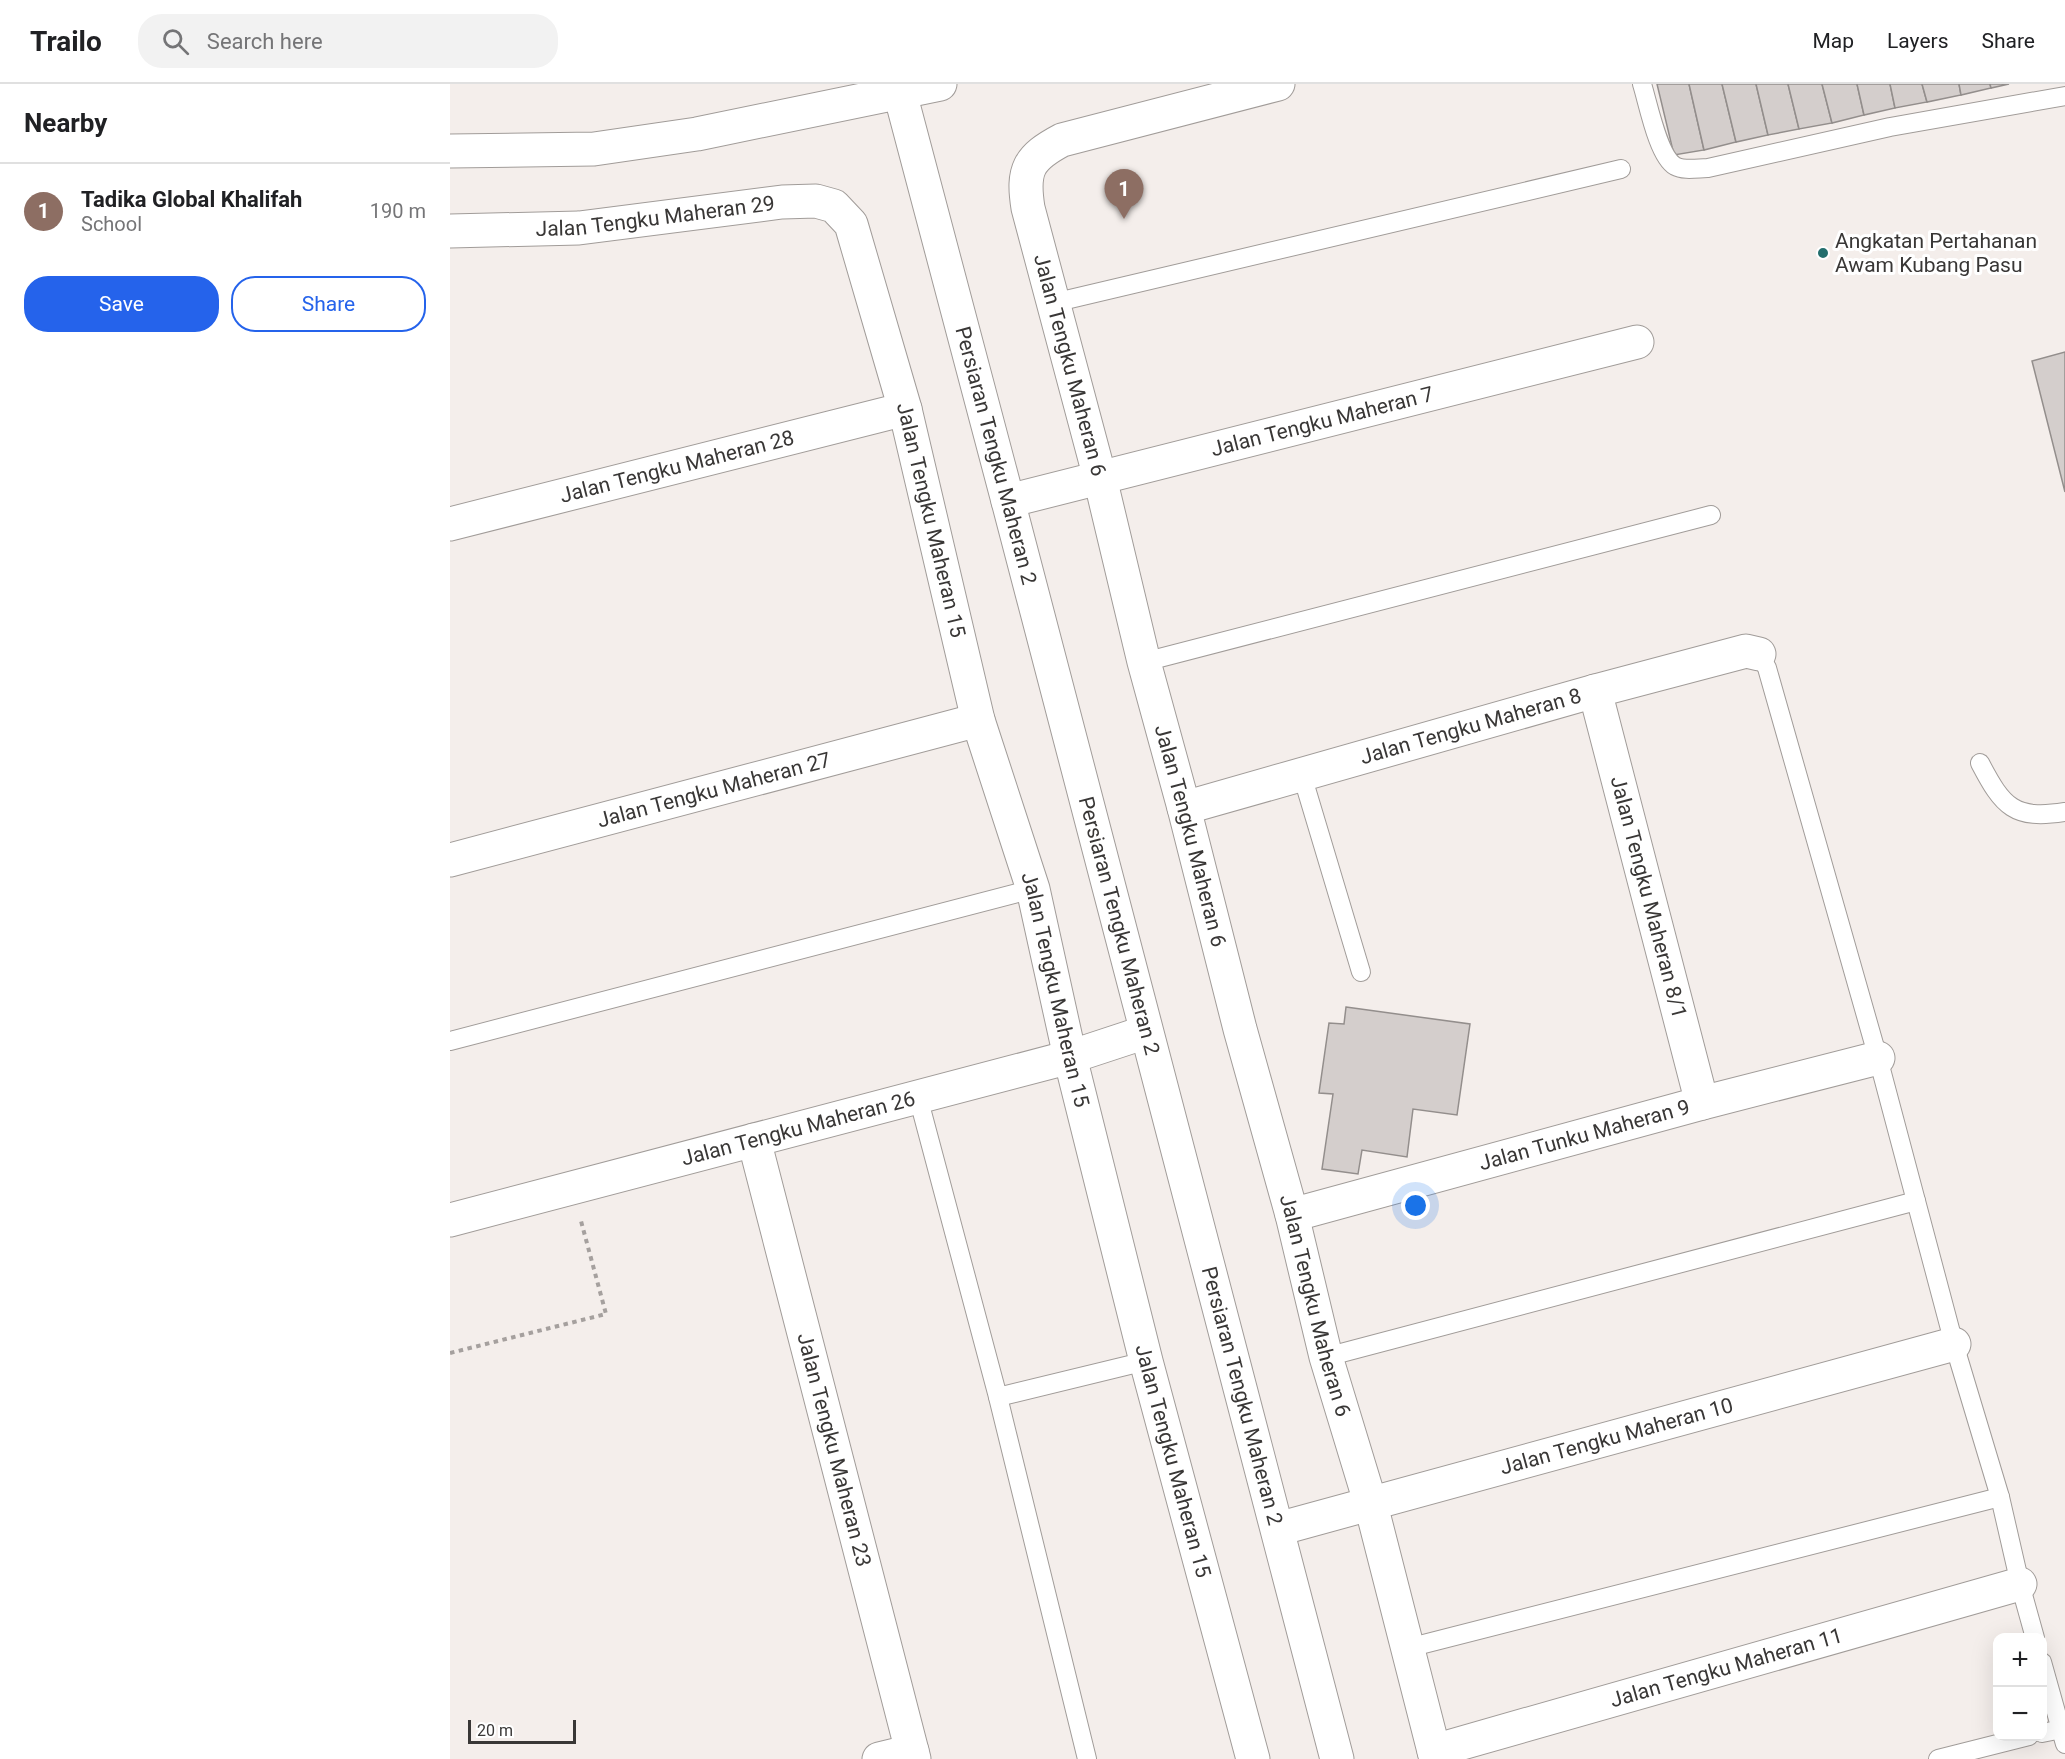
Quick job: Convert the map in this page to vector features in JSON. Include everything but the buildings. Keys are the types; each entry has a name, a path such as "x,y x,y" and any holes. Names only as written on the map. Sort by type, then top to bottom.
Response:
{"street":[{"path":"450,151 594,149 697,134 940,84"},
{"name":"Jalan Tengku Maheran 6","path":"1278,84 1062,140 1042,150 1030,166 1024,185 1028,208 1100,478 1144,662 1240,1029 1292,1215 1326,1357 1371,1505 1435,1755"},
{"name":"Persiaran Tengku Maheran 2","path":"900,93 1337,1759"},
{"name":"Jalan Tengku Maheran 29","path":"450,231 579,228 793,201 816,201 834,206 851,225"},
{"name":"Jalan Tengku Maheran 15","path":"851,225 905,409 978,720 1033,889 1071,1058 1146,1361 1253,1759"},
{"name":"Jalan Tengku Maheran 7","path":"1008,501 1637,342"},
{"name":"Jalan Tengku Maheran 28","path":"450,524 905,409"},
{"name":"Jalan Tengku Maheran 8","path":"1184,808 1595,691 1746,651 1758,654"},
{"name":"Jalan Tengku Maheran 8/1","path":"1595,691 1702,1104"},
{"name":"Jalan Tengku Maheran 27","path":"450,860 978,720"},
{"name":"Jalan Tengku Maheran 26","path":"450,1220 1071,1058 1146,1032"},
{"name":"Jalan Tunku Maheran 9","path":"1292,1215 1878,1058"},
{"name":"Jalan Tengku Maheran 23","path":"754,1140 913,1755"},
{"name":"Jalan Tengku Maheran 10","path":"1278,1529 1954,1344"},
{"name":"Jalan Tengku Maheran 11","path":"1435,1755 2020,1584"},
{"path":"879,1759 913,1755"}],"lane":[{"path":"1642,84 1664,154 1675,166 1691,169 1708,168 1890,127 2065,96"},
{"path":"1053,303 1621,169"},
{"path":"1144,662 1711,515"},
{"path":"1758,654 1767,668 1878,1058 1954,1344 2000,1497 2020,1584 2035,1633"},
{"path":"1980,763 1993,789 2007,805 2038,816 2065,812"},
{"path":"1302,775 1361,972"},
{"path":"450,1041 1033,889"},
{"path":"918,1097 999,1397 1087,1759"},
{"path":"1326,1357 1916,1202"},
{"path":"999,1397 1146,1361"},
{"path":"1408,1648 2000,1497"},
{"path":"2047,1677 2063,1736 2047,1734"},
{"path":"1938,1759 2013,1741"}],"path":[{"path":"450,1353 606,1314 572,1188"}],"place":[{"name":"Tadika Global Khalifah","path":"1124,219"},
{"name":"Angkatan Pertahanan Awam Kubang Pasu","path":"1823,253"}]}
